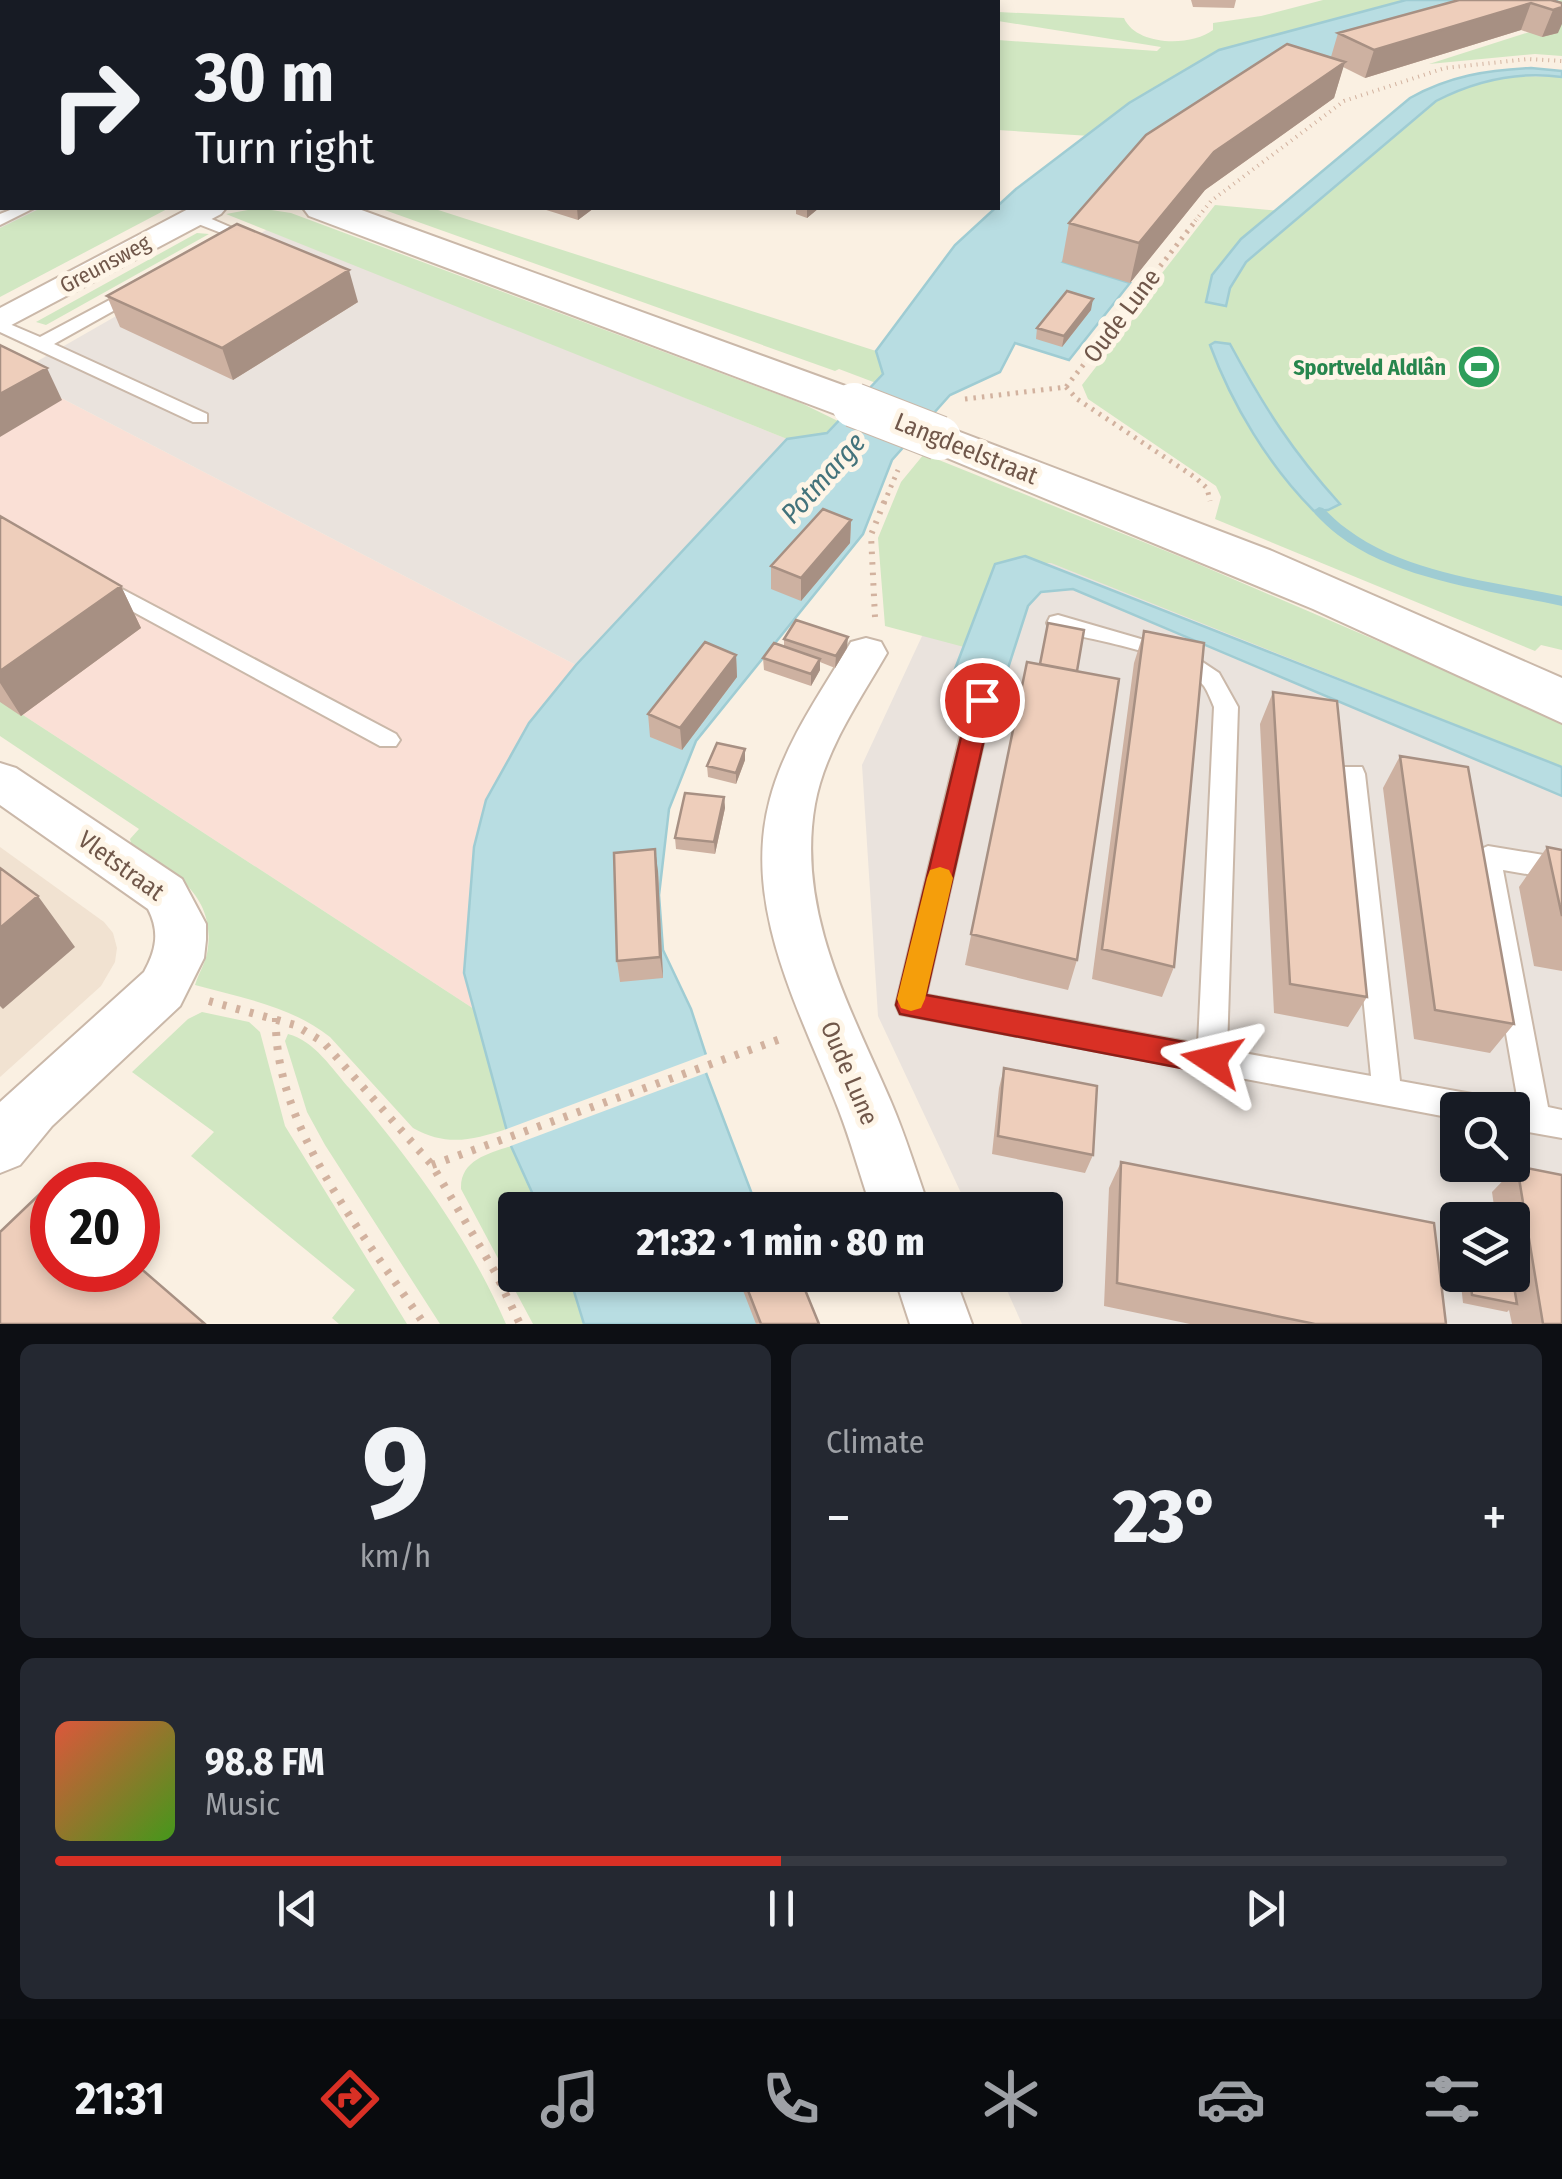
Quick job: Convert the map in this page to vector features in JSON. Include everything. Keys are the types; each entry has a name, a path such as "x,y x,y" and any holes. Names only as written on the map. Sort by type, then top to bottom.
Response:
{"street":[{"name":"Langdeelstraat","path":"327,210 854,405 951,419 1191,538 1490,666 1562,702"},
{"name":"Greunsweg","path":"0,323 202,212"},
{"name":"Oude Lune","path":"866,653 809,754 792,800 784,852 800,949 866,1110 895,1192"},
{"name":"Langdeelstraat","path":"1490,666 1562,688"},
{"name":"Vletstraat","path":"0,780 164,894 180,924 181,940 178,958 162,989 32,1107 0,1145"},
{"path":"930,1292 941,1324"}],"lane":[{"path":"202,212 236,234 204,252"},
{"path":"41,344 155,280"},
{"path":"0,323 200,418"},
{"path":"86,576 388,740"},
{"path":"1058,623 1175,657 1198,668 1212,680 1226,707 1212,1060"},
{"path":"982,700 910,1005 1440,1102"},
{"path":"1353,774 1387,1092"},
{"path":"1537,1120 1488,857 1562,869"}],"path":[{"name":"Oude Lune","path":"951,419 1066,386 1211,200 1344,101 1456,66 1528,59 1562,62"},
{"path":"1066,386 1077,399 1207,488 1211,496 1209,508 1191,538"},
{"path":"866,653 875,630 871,534 898,470"},
{"path":"162,989 276,1018 324,1042 432,1165 495,1272 520,1324"},
{"path":"276,1018 273,1045 296,1118 424,1324"},
{"path":"432,1165 715,1060 828,1023"}],"shaded area":[{"path":"0,210 143,210 0,294"},
{"path":"268,229 787,439 576,665 15,374"},
{"path":"15,374 576,665 529,724 486,800 464,973 474,1009 0,700 0,383"},
{"path":"977,518 1562,767 1562,1324 1022,1324 1008,1292 1063,1292 1063,1192 961,1192 878,1016 862,765"},
{"path":"0,847 104,922 113,933 117,948 115,962 101,986 0,1077"}],"green space":[{"path":"1323,0 1406,0 1219,50 1130,103 1090,136 1000,130 1000,40 1157,51 1161,47 1000,21 1000,12 1124,18 1140,34 1165,41 1203,36 1213,30 1213,23"},
{"path":"1562,0 1562,56 1535,54 1429,64 1545,27 1533,5"},
{"path":"1517,76 1562,77 1562,650 1541,645 1535,651 1215,519 1221,497 1216,486 1088,399 1082,385 1136,315 1131,313 1215,205 1303,213 1436,101 1478,83"},
{"path":"37,210 165,210 0,297 0,228"},
{"path":"247,210 291,213 801,403 838,421 826,433 787,439 226,214"},
{"path":"385,210 438,210 876,351 884,374 876,383 839,369 835,371"},
{"path":"197,233 209,234 46,325 36,322"},
{"path":"924,454 1191,561 1562,720 1562,767 1051,563 995,564 964,647 885,626 878,538 901,482"},
{"path":"0,700 474,1009 507,1129 460,1140 425,1134 413,1128 330,1037 315,1026 266,1004 195,985 208,947 204,911 196,897 173,873 131,843 139,829 0,736"},
{"path":"202,1012 249,1022 260,1032 285,1126 407,1324 339,1324 332,1318 355,1290 191,1156 214,1132 132,1072 188,1019"},
{"path":"288,1034 307,1043 322,1057 417,1172 456,1230 506,1324 440,1324 307,1112 285,1041"},
{"path":"511,1146 532,1192 498,1192 498,1258 461,1189 465,1171 485,1155"},
{"path":"516,1292 574,1292 584,1324 533,1324"}],"water":[{"name":"Potmarge","path":"1406,0 1558,0 1332,61 1063,262 1130,283 1069,360 1015,343 1000,372 950,395 892,460 863,534 696,741 669,809 659,895 663,950 691,1009 706,1055 706,1073 751,1192 532,1192 511,1146 464,973 474,847 486,800 529,723 576,665 787,439 827,433 883,374 876,351 955,245 993,210 1000,210 1000,204 1016,189 1129,103 1219,50"},
{"path":"1531,68 1562,71 1562,77 1529,75 1497,79 1436,101 1246,262 1230,288 1226,306 1206,302 1212,275 1241,239 1410,98 1469,75"},
{"path":"1230,344 1280,428 1340,504 1314,511 1282,475 1229,390 1210,345"},
{"path":"1025,556 1562,767 1562,796 1073,589 1041,592 1028,606 1001,690 952,677 995,564"},
{"path":"574,1292 789,1292 801,1324 584,1324"}],"pier":[{"path":"710,1053 711,1071 508,1147 504,1130"}],"building":[{"path":"1459,0 1551,0 1562,3 1562,7 1553,10 1531,3 1374,50 1338,33"},
{"path":"1287,44 1345,62 1214,152 1139,243 1069,223 1146,135"},
{"path":"237,224 349,270 222,348 107,296"},
{"path":"1067,291 1093,299 1064,336 1037,328"},
{"path":"0,345 47,368 0,394"},
{"path":"823,509 851,520 801,578 771,566"},
{"path":"0,516 121,586 0,671"},
{"path":"796,620 848,637 836,656 784,639"},
{"path":"1048,623 1084,630 1077,671 1040,664"},
{"path":"1144,631 1204,643 1174,967 1102,949"},
{"path":"705,642 736,655 680,728 648,714"},
{"path":"774,643 820,659 811,674 763,658"},
{"path":"1027,662 1119,679 1077,960 971,934"},
{"path":"1273,692 1337,701 1367,997 1290,984"},
{"path":"717,743 745,749 736,773 707,766"},
{"path":"1400,756 1468,767 1514,1024 1435,1010"},
{"path":"685,793 724,797 714,842 675,838"},
{"path":"1547,847 1562,850 1562,916"},
{"path":"655,849 660,957 617,961 614,853"},
{"path":"0,868 38,896 0,928"},
{"path":"1004,1068 1097,1086 1093,1155 998,1136"},
{"path":"1121,1162 1434,1223 1446,1324 1315,1324 1117,1283"},
{"path":"1530,1169 1562,1175 1562,1324 1543,1324 1530,1245 1530,1202 1523,1202 1520,1182 1530,1182"},
{"path":"30,1203 30,1292 160,1292 160,1285 205,1324 0,1324 0,1232"},
{"path":"749,1292 806,1292 819,1324 761,1324"},
{"path":"1472,1292 1515,1292 1517,1304"}],"waterway":[{"path":"1319,511 1342,532 1399,562 1562,601"}],"slow traffic":[{"path":"911,999 940,878"}],"place":[{"name":"Sportveld Aldlân","path":"1479,367"}],"route":[{"path":"982,700 910,1005 1212,1060"}]}
